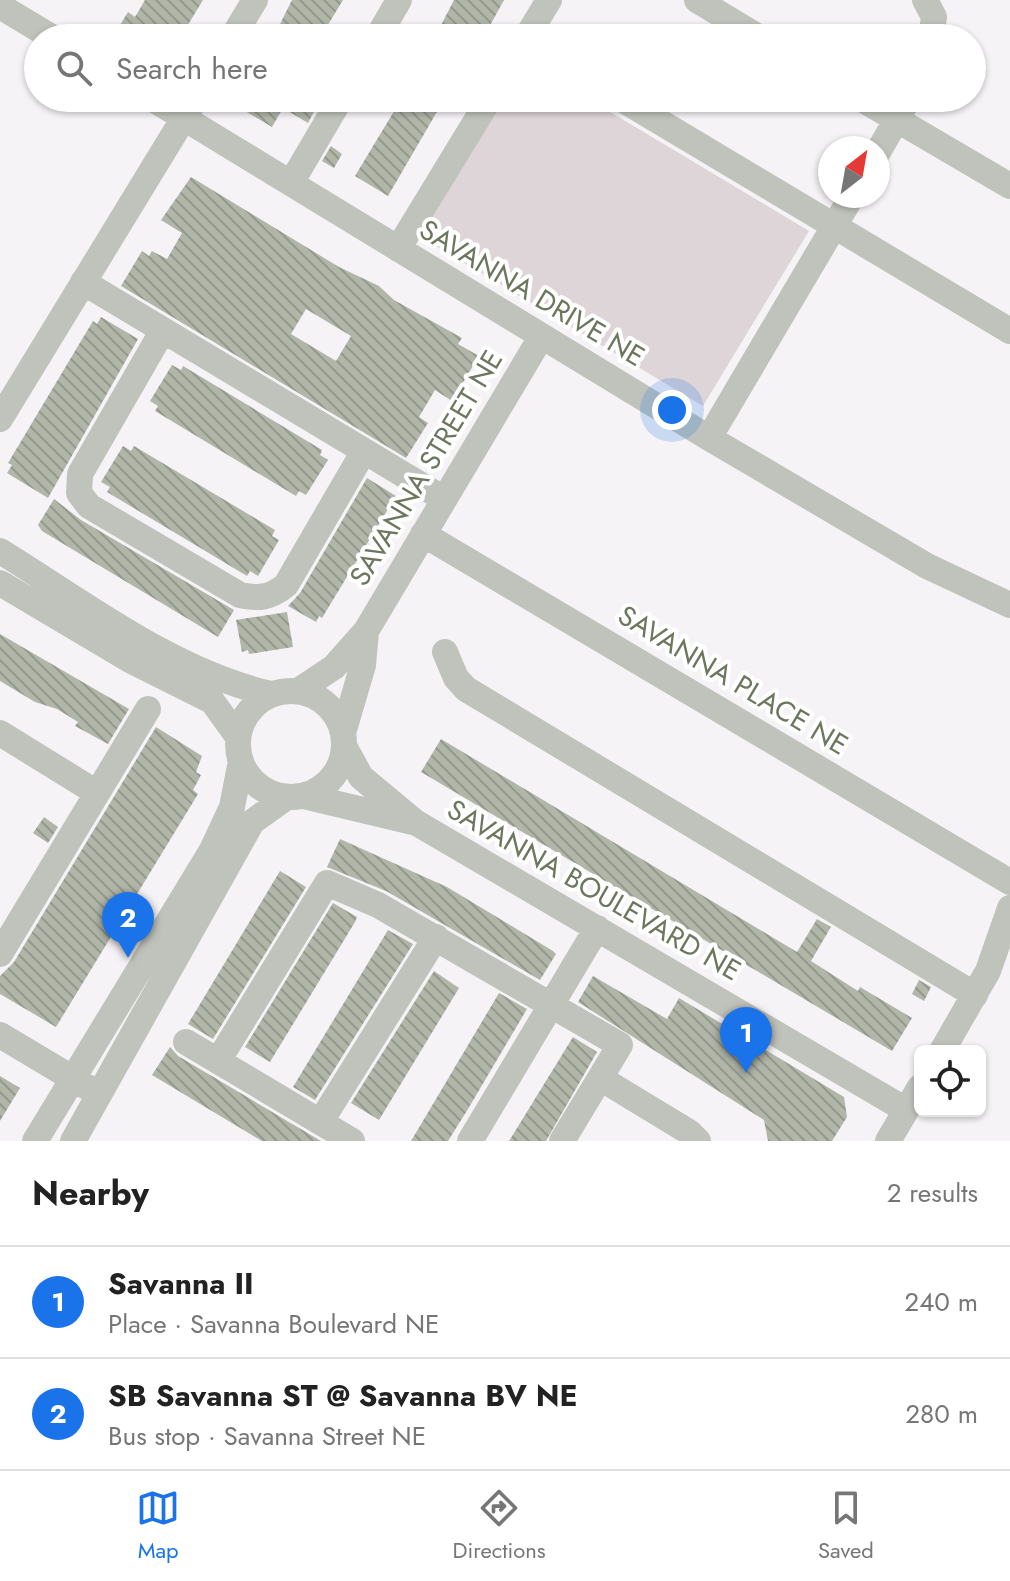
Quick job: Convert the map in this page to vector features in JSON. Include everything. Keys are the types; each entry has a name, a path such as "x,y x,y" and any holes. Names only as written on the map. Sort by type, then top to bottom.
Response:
{"street":[{"path":"240,24 255,0"},
{"path":"385,24 399,0"},
{"path":"534,24 549,0"},
{"path":"697,0 737,24"},
{"path":"925,0 934,17 933,24"},
{"path":"0,6 30,24"},
{"path":"0,419 188,112"},
{"name":"SAVANNA DRIVE NE","path":"195,112 291,183 541,337 927,566 1010,605"},
{"path":"291,183 333,112"},
{"path":"398,249 481,112"},
{"path":"643,112 1010,331"},
{"path":"887,136 901,112"},
{"path":"907,112 1010,186"},
{"path":"709,438 845,208"},
{"path":"83,282 444,499"},
{"path":"163,330 80,474 79,493 89,506 240,595 258,599 273,595 286,585 364,451"},
{"name":"SAVANNA STREET NE","path":"298,691 334,667 366,631 541,337"},
{"name":"SAVANNA PLACE NE","path":"423,534 1010,882"},
{"path":"0,551 173,656 247,689 271,694 298,691 322,701 332,710 344,740 332,778 252,822 73,1141"},
{"path":"0,583 130,660 203,696 224,713 255,784 295,796"},
{"name":"SAVANNA STREET NE","path":"344,740 363,665 366,631"},
{"path":"445,652 456,678 466,689 975,995"},
{"path":"35,1141 212,850 232,807 240,749 250,710 271,694"},
{"path":"0,954 148,709"},
{"path":"0,733 97,793"},
{"name":"SAVANNA BOULEVARD NE","path":"344,740 361,777 415,822 597,928 913,1098"},
{"name":"SAVANNA BOULEVARD NE","path":"295,796 415,822"},
{"path":"218,1061 327,883 436,937 620,1045 562,1141"},
{"path":"946,1045 975,995 1000,940 1010,908"},
{"path":"470,1141 597,928"},
{"path":"321,1121 436,937"},
{"path":"0,1035 100,1095"},
{"path":"186,1042 352,1141"},
{"path":"600,1078 689,1132 698,1141"},
{"path":"888,1141 913,1098"}],"shaded area":[{"path":"496,112 610,112 809,231 703,406 421,237"}],"building":[{"path":"145,0 203,0 188,24 121,24 128,12 135,17"},
{"path":"292,0 343,0 328,24 280,24"},
{"path":"454,0 504,0 491,24 442,24"},
{"path":"247,112 281,112 272,127"},
{"path":"290,112 314,112 308,123"},
{"path":"394,112 437,112 388,196 355,176"},
{"path":"331,146 342,154 334,168 322,161"},
{"path":"191,177 339,267 379,286 394,300 462,338 458,344 479,356 452,401 435,390 419,417 428,423 406,458 121,286 142,251 149,256 152,251 167,259 182,233 161,220","holes":["306,309 351,336 336,361 291,334"]},
{"path":"101,317 138,339 48,498 7,473 12,465 8,463 93,321 97,324"},
{"path":"172,365 181,370 183,366 322,450 320,455 328,460 306,495 299,491 296,496 155,411 158,406 150,401"},
{"path":"123,446 131,451 134,446 275,530 272,536 279,540 258,576 250,571 247,576 107,492 110,487 101,482"},
{"path":"367,478 396,496 322,618 319,616 316,622 288,606 300,593"},
{"path":"54,499 81,520 234,610 218,637 42,531 38,525"},
{"path":"287,612 293,647 249,654 248,650 242,652 236,620"},
{"path":"0,634 129,709 108,744 75,726 78,722 57,709 35,702 0,681"},
{"path":"156,727 202,756 196,772 201,775 193,790 198,794 56,1027 0,994 0,976 14,962"},
{"path":"441,739 797,952 817,919 831,927 811,961 858,991 860,987 912,1018 892,1051 421,772"},
{"path":"44,817 58,827 48,843 33,833"},
{"path":"340,839 447,887 553,951 556,954 540,980 386,891 327,867"},
{"path":"280,871 306,887 213,1039 188,1024"},
{"path":"333,903 357,917 270,1062 245,1047"},
{"path":"388,930 413,944 315,1100 293,1087"},
{"path":"434,971 459,988 379,1120 351,1103"},
{"path":"593,976 667,1019 679,998 844,1097 847,1117 832,1141 768,1141 764,1120 578,1002"},
{"path":"919,980 931,987 924,1001 912,994"},
{"path":"499,993 527,1009 468,1109 448,1141 411,1141"},
{"path":"573,1037 597,1052 546,1141 509,1141"},
{"path":"170,1047 178,1056 321,1141 262,1141 152,1075"},
{"path":"0,1076 20,1088 0,1121"}],"place":[{"name":"SB Savanna ST @ Savanna BV NE","path":"128,958"},
{"name":"Savanna II","path":"746,1073"}]}
